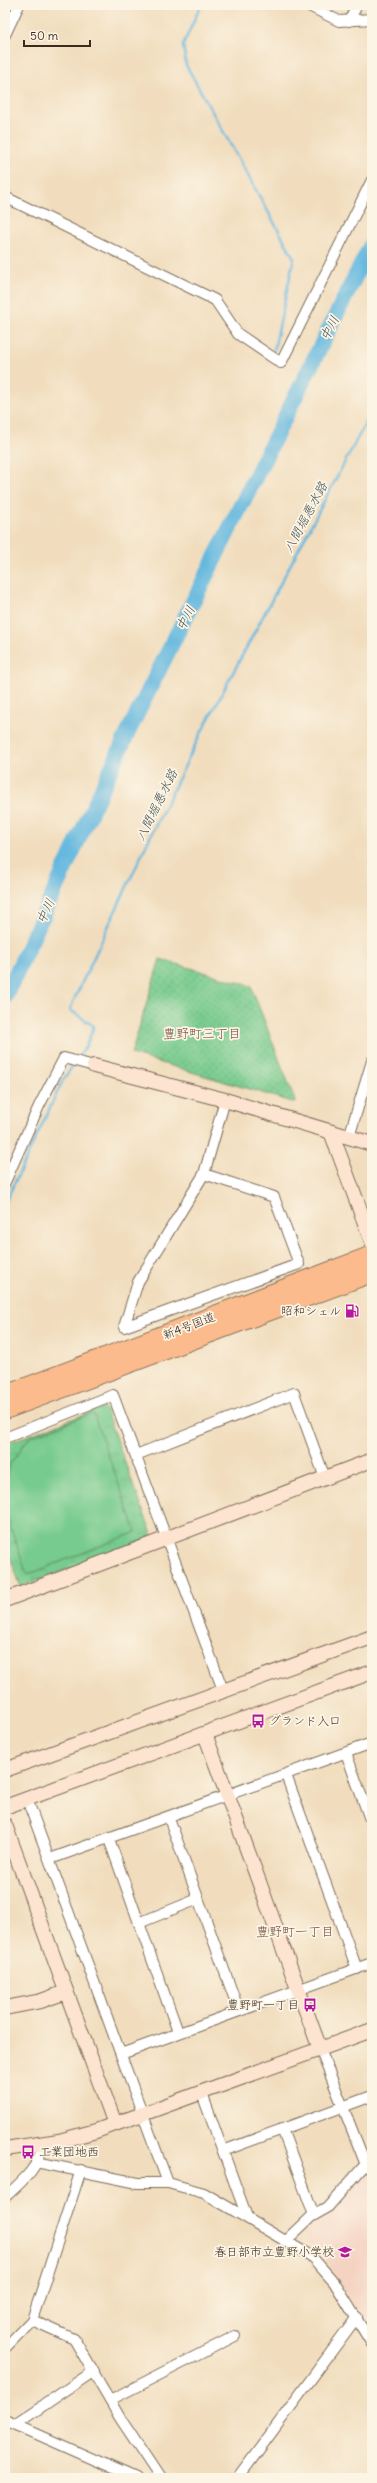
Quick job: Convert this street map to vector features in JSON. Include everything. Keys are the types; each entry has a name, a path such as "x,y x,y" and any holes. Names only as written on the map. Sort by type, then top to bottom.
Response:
{"highway":[{"name":"新4号国道","path":"5,1395 372,1255"},
{"name":"新4号国道","path":"5,1410 372,1273"}],"street":[{"path":"5,35 19,5"},
{"path":"307,5 339,21 372,19"},
{"path":"349,21 357,5"},
{"path":"5,197 215,300 238,334 281,363 372,180"},
{"path":"5,1182 39,1106 64,1058 225,1100 372,1144"},
{"path":"349,1137 372,1061"},
{"path":"204,1174 274,1197 299,1264 124,1327 138,1282 204,1174 225,1100"},
{"path":"331,1132 372,1242"},
{"path":"136,1455 294,1393 325,1478"},
{"path":"5,1438 113,1395 223,1690"},
{"path":"5,1600 372,1460"},
{"path":"5,1770 372,1637"},
{"path":"5,1807 372,1672"},
{"path":"205,1734 342,2107 369,2161 327,2208 314,2215 285,2242"},
{"path":"50,1859 169,1818 372,1743"},
{"path":"346,1752 372,1825"},
{"path":"286,1774 357,1969"},
{"path":"27,1799 168,2183"},
{"path":"169,1818 239,2011"},
{"path":"5,1825 115,2124"},
{"path":"109,1839 178,2032"},
{"path":"138,1923 198,1899"},
{"path":"121,2054 178,2032 372,1963"},
{"path":"5,2008 34,2003 66,1992"},
{"path":"5,2150 41,2145 76,2137 372,2030"},
{"path":"201,2091 247,2217"},
{"path":"223,2151 372,2096"},
{"path":"282,2129 314,2215"},
{"path":"5,2197 20,2184 36,2162 41,2145"},
{"path":"36,2162 81,2170 138,2183 168,2183 204,2192 247,2217 285,2242 311,2256 334,2282 357,2317 372,2344"},
{"path":"5,2348 32,2320 81,2170"},
{"path":"238,2478 357,2317"},
{"path":"32,2320 74,2339 110,2400 160,2478"},
{"path":"110,2400 235,2336"},
{"path":"16,2424 94,2371"},
{"path":"5,2420 136,2478"}],"shaded area":[{"name":"春日部市立豊野小学校","path":"372,2165 372,2334 329,2266 306,2237 304,2232 313,2221 326,2220 343,2202"}],"green space":[{"path":"160,959 251,986 296,1103 131,1054"},
{"path":"104,1407 153,1537 21,1587 5,1544 5,1444"},
{"path":"93,1413 136,1532 27,1575 5,1511 5,1484 10,1464 30,1437"}],"waterway":[{"path":"5,17 11,5"},
{"path":"201,5 183,45 186,65 294,258 274,350"},
{"name":"中川","path":"5,997 132,724 372,243"},
{"name":"八間堀悪水路","path":"78,1058 86,1046 94,1026 70,1010 73,1002 151,835 200,735 372,411"},
{"name":"八間堀悪水路","path":"5,1203 63,1080 74,1064"}],"place":[{"name":"昭和シェル","path":"352,1311"},
{"name":"グランド入口","path":"258,1721"},
{"name":"豊野町一丁目","path":"310,2005"},
{"name":"工業団地西","path":"28,2152"},
{"name":"春日部市立豊野小学校","path":"345,2252"}],"district":[{"name":"豊野町三丁目","path":"202,1033"},
{"name":"豊野町一丁目","path":"295,1931"}]}
